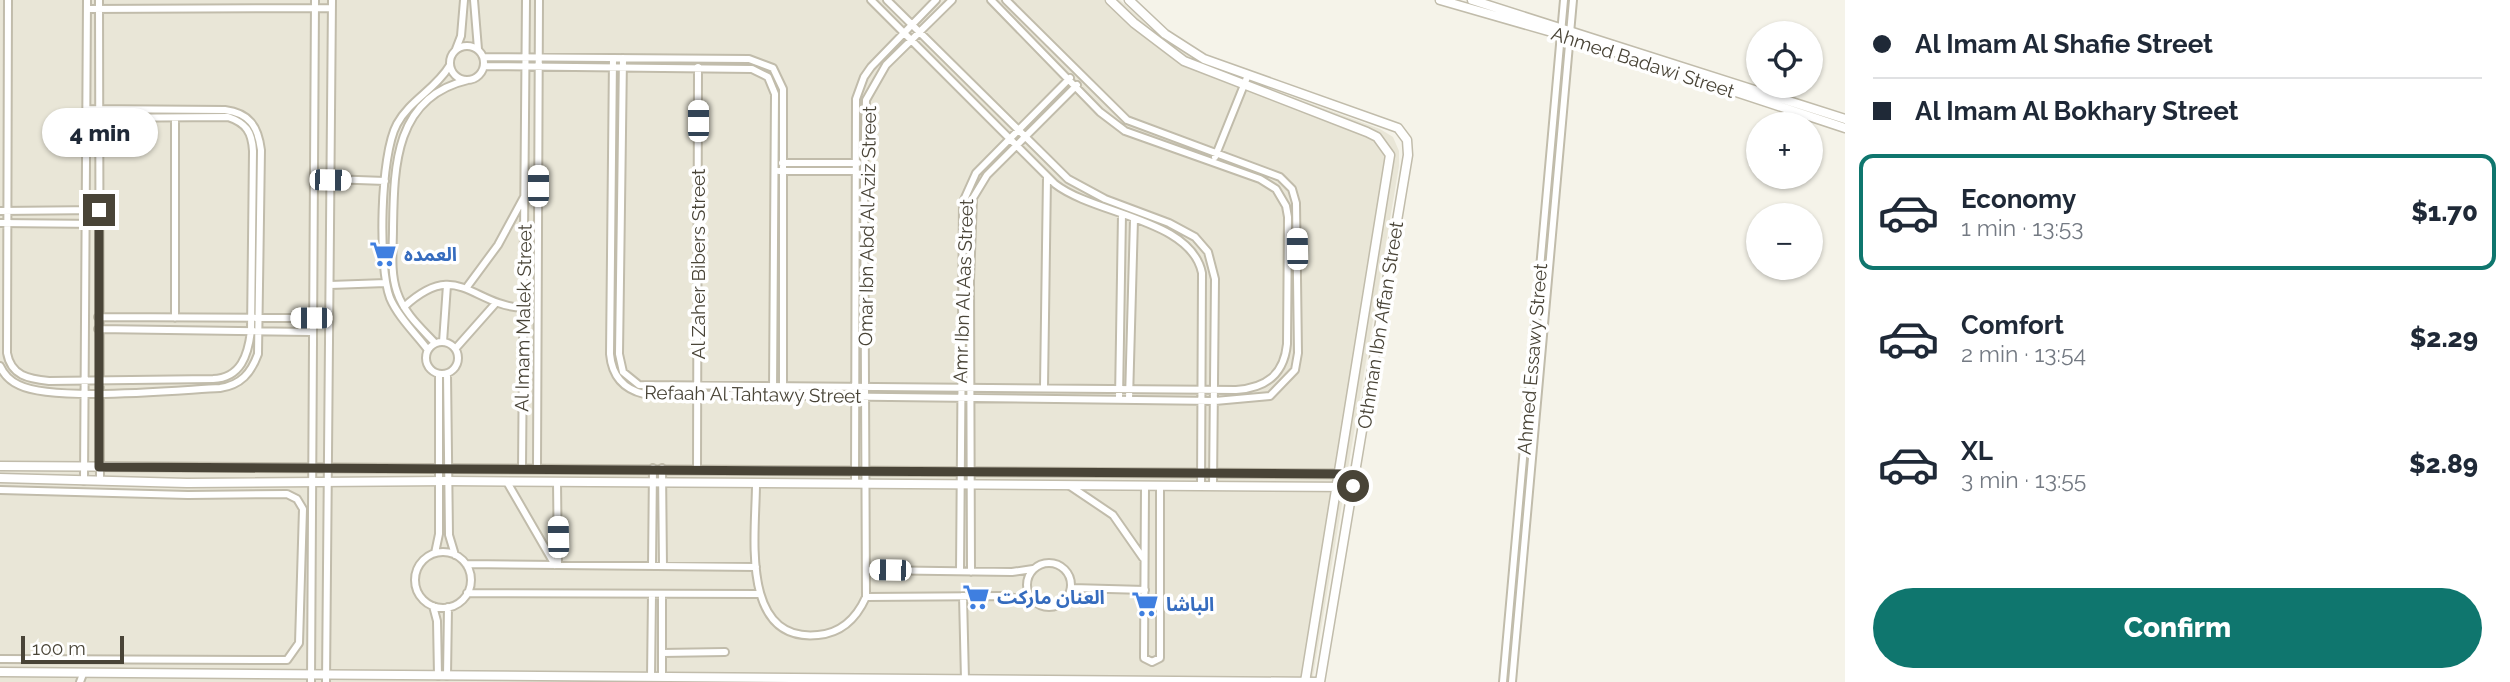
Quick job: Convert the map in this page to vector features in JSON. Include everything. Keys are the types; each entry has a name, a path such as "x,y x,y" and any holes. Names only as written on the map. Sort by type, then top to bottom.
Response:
{"street":[{"path":"8,0 4,55 3,224 8,360 20,375 30,379 222,379 235,372 245,358 251,331 253,151 246,126 228,117 86,118"},
{"path":"84,481 87,0"},
{"path":"99,0 100,481"},
{"path":"464,0 464,22 450,65 436,84 402,115 387,151 386,283 397,310 428,350 428,367 439,374 447,374 457,366 456,348 495,304"},
{"path":"435,343 404,307 393,274 394,182 399,144 412,118 450,86 477,77 484,66 484,57 478,49 474,0"},
{"name":"Al Imam Malek Street","path":"522,468 526,0"},
{"name":"Al Imam Malek Street","path":"537,467 539,0"},
{"path":"871,0 1047,177 1075,197 1177,236 1191,247 1200,264 1201,486"},
{"path":"887,0 1068,178 1134,210 1187,231 1202,244 1212,260 1215,279 1213,486"},
{"name":"Omar Ibn Abd Al Aziz Street","path":"855,484 854,167 859,88 871,67 936,0"},
{"name":"Omar Ibn Abd Al Aziz Street","path":"866,597 866,100 878,76 952,0"},
{"path":"991,0 1100,112 1125,131 1213,162 1248,75"},
{"name":"Refaah Al Tahtawy Street","path":"613,58 610,354 615,375 623,385 644,394 1215,401 1258,399 1278,390 1295,370 1298,321 1296,203 1292,189 1280,177 1127,120 1006,0"},
{"name":"Othman Ibn Affan Street","path":"1110,0 1166,49 1203,70 1377,136 1390,155 1306,682"},
{"name":"Othman Ibn Affan Street","path":"1129,0 1184,48 1215,64 1398,128 1407,140 1408,155 1320,682"},
{"name":"Ahmed Badawi Street","path":"1440,0 1565,32 1845,119"},
{"name":"Ahmed Badawi Street","path":"1472,0 1845,128"},
{"path":"1564,0 1565,32"},
{"path":"1565,32 1573,0"},
{"path":"311,678 311,318 315,4"},
{"path":"87,9 332,4 326,679"},
{"name":"Ahmed Essawy Street","path":"1503,682 1565,32"},
{"name":"Ahmed Essawy Street","path":"1512,682 1565,32"},
{"path":"455,50 467,45 478,49"},
{"path":"484,57 758,60 778,74 783,89 783,396"},
{"name":"Refaah Al Tahtawy Street","path":"623,58 619,354 623,372 639,385 1248,389 1272,379 1286,357 1288,216 1282,196 1269,184 1213,162"},
{"name":"Al Zaher Bibers Street","path":"697,468 698,58"},
{"path":"450,65 456,76 468,80"},
{"path":"484,66 752,69 768,77 775,94 773,396"},
{"name":"Amr Ibn Al Aas Street","path":"960,571 959,387 963,202 976,173 1077,72"},
{"name":"Amr Ibn Al Aas Street","path":"971,572 970,211 978,186 1084,79"},
{"path":"0,366 5,375 19,386 98,393 231,386 240,382 254,364 260,331 261,149 257,131 246,116 237,111 100,107 87,109"},
{"path":"167,118 168,109"},
{"path":"184,118 185,109"},
{"path":"175,317 176,118"},
{"path":"774,167 864,167"},
{"path":"1044,387 1047,177"},
{"path":"330,180 385,181"},
{"path":"467,287 503,235 524,196"},
{"path":"1119,399 1123,205"},
{"path":"4,211 99,210"},
{"path":"1129,399 1134,210"},
{"path":"3,224 99,224"},
{"path":"611,235 621,235"},
{"path":"330,285 386,283"},
{"path":"404,307 416,296 447,285 467,287 495,304 523,308"},
{"path":"443,342 447,285"},
{"path":"98,317 311,318"},
{"path":"1287,321 1298,321"},
{"path":"98,329 311,332"},
{"path":"428,350 435,343 443,342 456,348"},
{"path":"439,374 443,467 448,481 449,535 455,555"},
{"path":"435,553 439,534 438,481 443,467 447,374"},
{"path":"84,452 91,455 99,452"},
{"path":"0,466 537,467 1355,474"},
{"path":"658,468 663,566"},
{"path":"0,478 187,483 448,481 1353,486"},
{"path":"507,482 556,565"},
{"path":"556,565 557,482"},
{"path":"187,483 188,495"},
{"path":"204,495 202,490 205,483"},
{"path":"652,566 658,483"},
{"path":"756,484 758,594 763,606 780,625 805,635 818,635 842,627 861,608 866,597 1013,596 1045,607 1057,606 1067,599 1072,588 1069,574 1059,565 1045,563 1033,569 971,572 867,570"},
{"path":"1068,485 1113,515 1144,559"},
{"path":"1145,486 1144,658 1152,662 1160,658 1160,486"},
{"path":"0,490 188,495 287,494 301,504 299,643 293,655 281,662 0,659"},
{"path":"435,553 455,555 466,564 471,581 467,593 462,600 448,607 433,606 419,595 414,579 421,562 435,553"},
{"path":"466,564 756,567"},
{"path":"1033,569 1027,586 1034,601"},
{"path":"1072,588 1144,590"},
{"path":"467,593 758,594"},
{"path":"651,677 652,594"},
{"path":"662,594 662,677"},
{"path":"963,596 965,680"},
{"path":"433,606 442,676"},
{"path":"442,676 448,607"},
{"path":"662,653 725,652"},
{"path":"0,672 81,678 326,679 442,676 522,679 662,677 700,680 1320,682"}],"shaded area":[{"path":"0,0 1120,0 1166,41 1199,62 1380,129 1393,137 1399,151 1399,166 1312,682 0,682"}],"place":[{"name":"العمده","path":"383,254"},
{"name":"العنان ماركت","path":"976,597"},
{"name":"الباشا","path":"1145,604"}],"route":[{"path":"99,210 99,467 537,467 1355,474 1353,486"}]}
